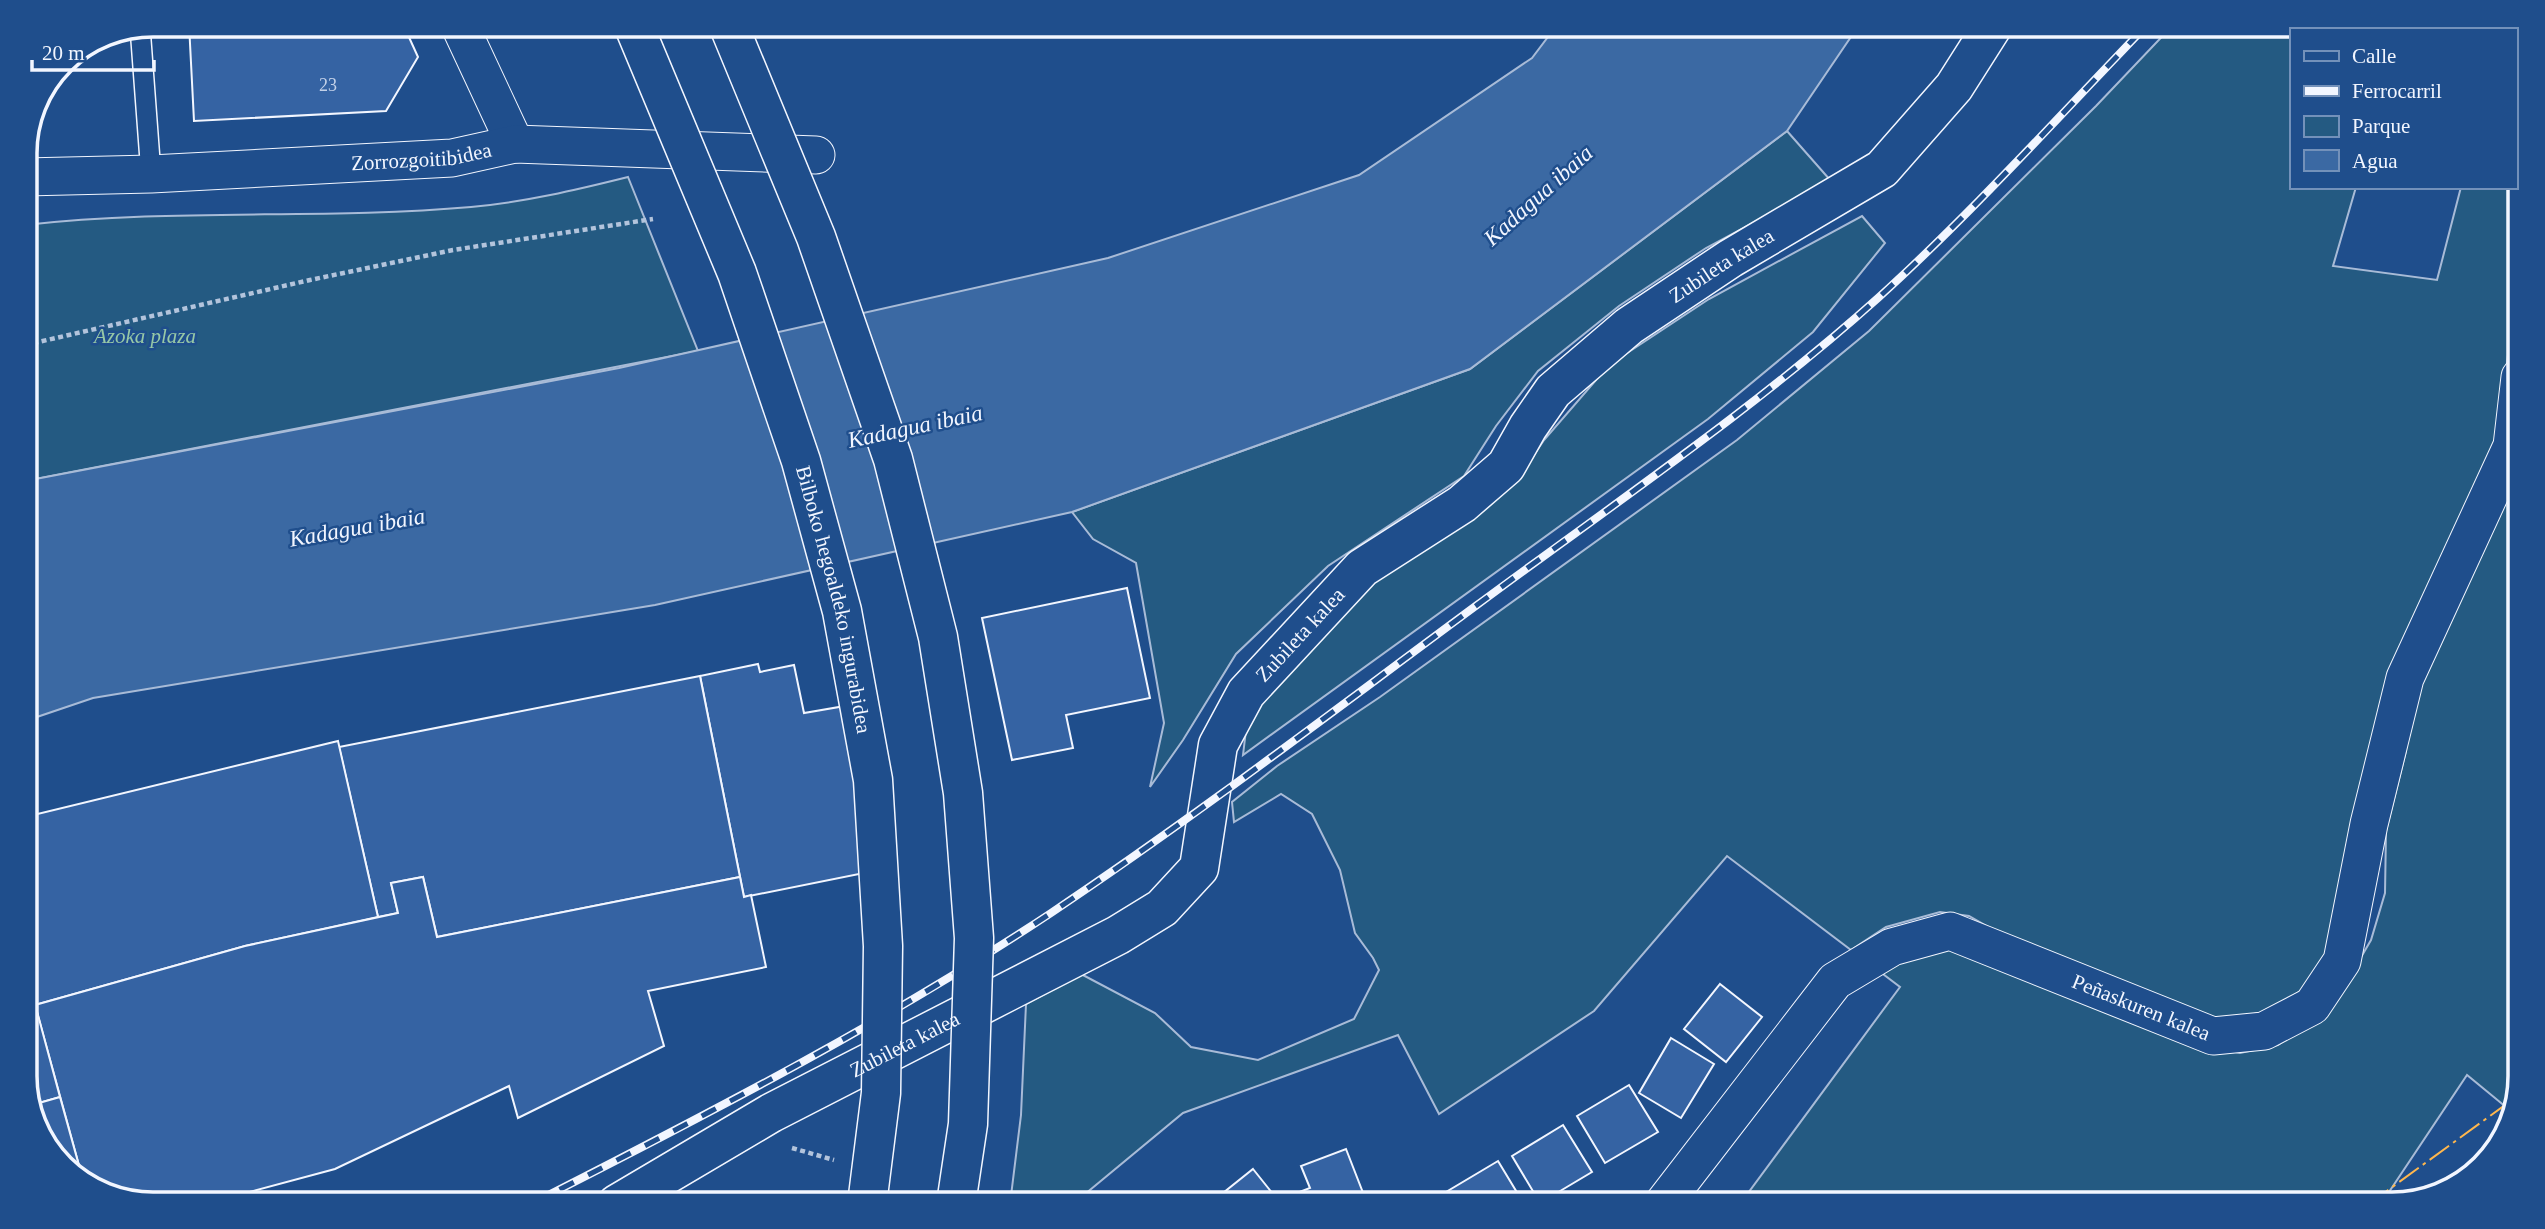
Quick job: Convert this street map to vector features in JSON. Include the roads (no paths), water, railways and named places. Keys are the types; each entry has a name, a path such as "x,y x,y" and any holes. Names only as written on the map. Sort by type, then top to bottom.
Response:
{"main road":[{"name":"Bilboko hegoaldeko ingurabidea","path":"638,37 737,273 801,461 842,611 873,780 883,946 881,1093 869,1192"},
{"path":"733,37 816,237 893,459 938,637 963,793 974,938 968,1125 958,1192"},
{"name":"Zubileta kalea","path":"639,1192 771,1113 1118,935 1162,908 1199,867 1218,745 1246,693 1362,568 1462,504 1506,466 1553,391 1629,326 1731,258 1882,169 1954,88 1986,37"}],"street":[{"path":"465,37 515,144"},
{"name":"Zorrozgoitibidea","path":"37,177 151,174 452,158 515,144 816,155"},
{"name":"Peñaskuren kalea","path":"1673,1192 1835,981 1892,947 1950,931 2213,1036 2264,1031 2312,1006 2342,961 2370,824 2405,678 2508,462"}],"lane":[{"path":"141,38 151,174"}],"water":[{"name":"Kadagua ibaia","path":"1548,37 1851,37 1787,131 1470,369 1072,512 655,605 93,698 37,717 37,479 619,368 1108,258 1359,175 1532,58"}],"railway":[{"path":"554,1192 795,1066 925,992 1051,913 1266,762 1732,418 1830,339 1948,232 2136,37"}],"park label":[{"name":"Azoka plaza","path":"145,336"}]}
